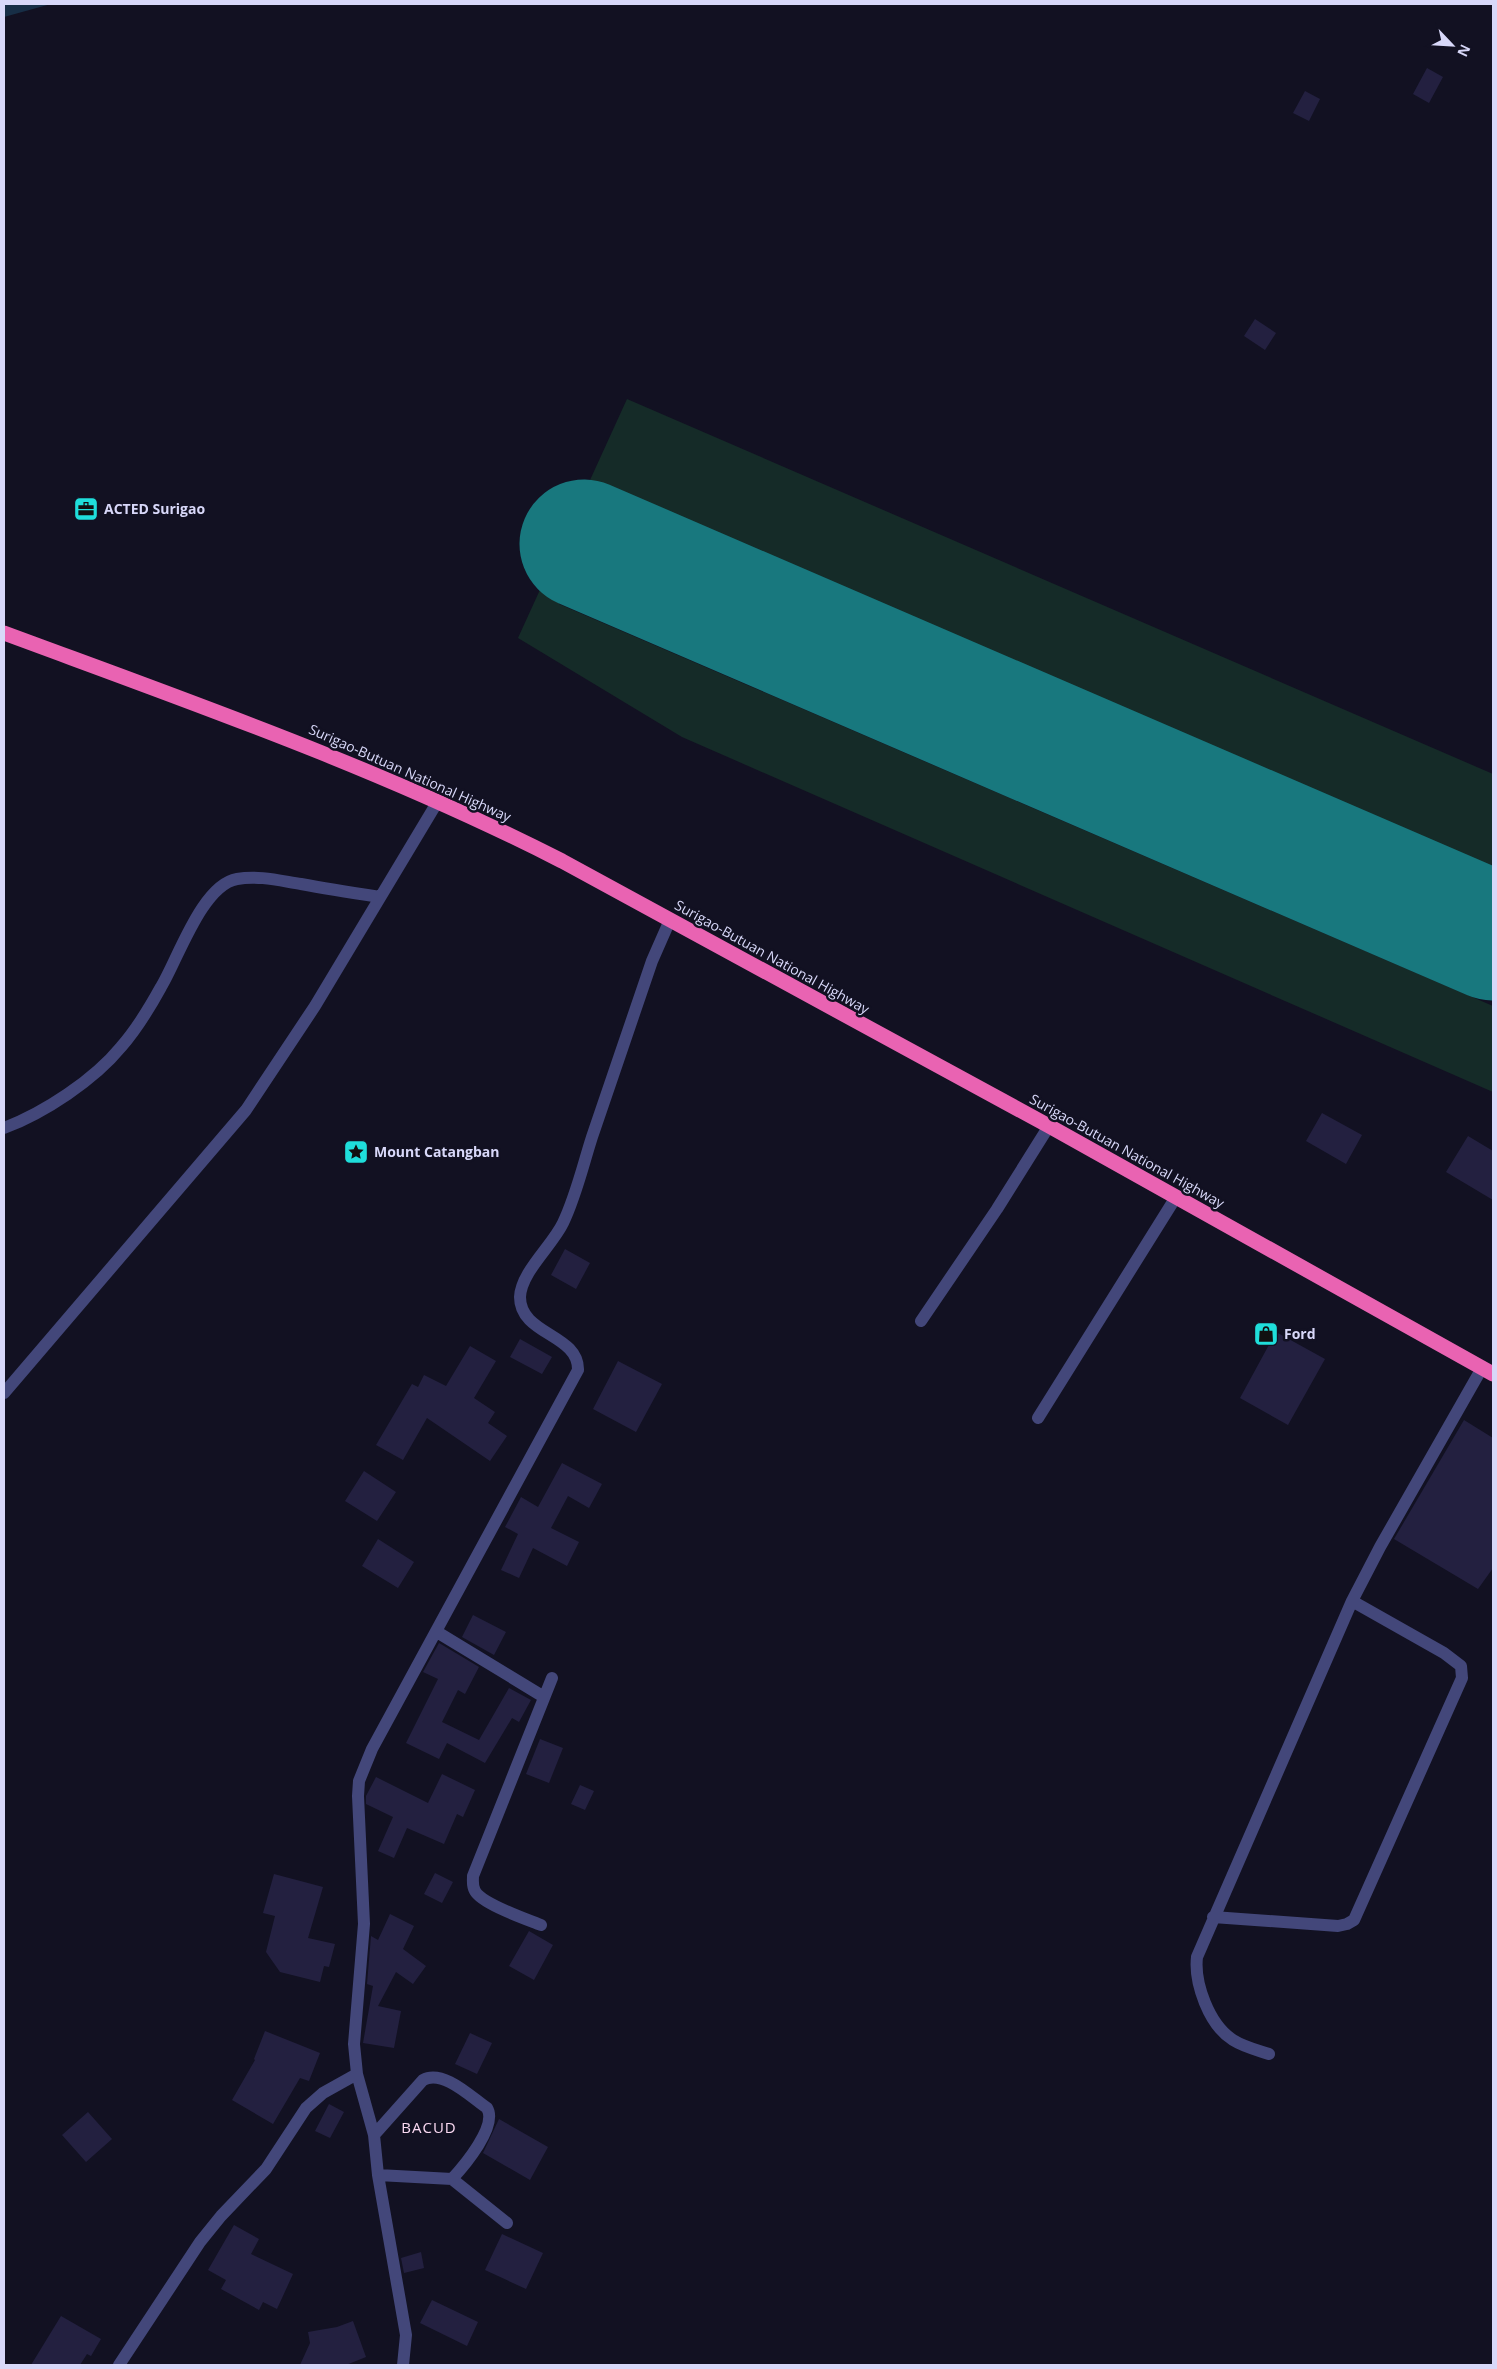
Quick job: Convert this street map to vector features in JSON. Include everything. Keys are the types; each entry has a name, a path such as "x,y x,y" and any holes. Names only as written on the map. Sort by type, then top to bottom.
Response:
{"highway":[{"name":"Surigao-Butuan National Highway","path":"4,634 326,752 438,801 538,848 1049,1126 1488,1371"}],"street":[{"path":"4,1393 246,1110 315,1006 438,801"},
{"path":"4,1128 27,1119 76,1088 121,1048 161,988 200,912 213,893 223,884 236,879 264,878 380,897"},
{"path":"403,2365 406,2335 378,2175 374,2135 357,2074 354,2044 364,1924 357,1811 359,1781 372,1749 578,1370 578,1362 571,1349 538,1327 523,1312 520,1303 522,1287 564,1222 652,961 670,920"},
{"path":"921,1321 997,1209 1049,1126"},
{"path":"1038,1418 1176,1197"},
{"path":"1270,2054 1242,2045 1221,2030 1198,1987 1197,1957 1352,1601 1380,1547 1488,1371"},
{"path":"1213,1917 1338,1926 1354,1920 1445,1718 1462,1678 1461,1666 1444,1653 1352,1601"},
{"path":"437,1632 544,1696"},
{"path":"541,1926 482,1899 474,1890 472,1884 473,1876 552,1678"},
{"path":"119,2365 200,2242 221,2216 266,2169 306,2108 324,2093 357,2074"},
{"path":"374,2135 423,2080 435,2076 444,2079 487,2108 490,2114 490,2120 478,2144 452,2179"},
{"path":"378,2175 452,2179 507,2223"}],"green space":[{"path":"627,399 1493,774 1493,867 609,487 559,604 1493,1006 1493,1092 682,737 518,638"}],"water":[{"path":"4,4 51,4 4,17"}],"building":[{"path":"1427,68 1443,77 1429,103 1413,94"},
{"path":"1305,91 1320,99 1309,121 1293,113"},
{"path":"1255,319 1276,333 1265,350 1244,336"},
{"path":"1322,1113 1362,1135 1346,1164 1306,1141"},
{"path":"1468,1136 1493,1151 1493,1200 1446,1172"},
{"path":"565,1249 590,1263 576,1289 551,1275"},
{"path":"1276,1332 1325,1359 1288,1425 1240,1398"},
{"path":"520,1339 552,1357 542,1374 510,1357"},
{"path":"470,1346 496,1361 474,1398 495,1412 488,1423 507,1436 490,1461 427,1418 403,1460 376,1445 412,1384 418,1387 424,1375 446,1386"},
{"path":"618,1361 662,1384 636,1432 593,1409"},
{"path":"1464,1420 1493,1438 1493,1568 1478,1589 1394,1539"},
{"path":"562,1463 602,1484 589,1508 568,1496 551,1528 579,1542 567,1566 533,1548 519,1578 501,1570 518,1534 505,1527 521,1497 538,1507"},
{"path":"364,1471 396,1492 377,1521 345,1501"},
{"path":"378,1539 414,1562 398,1588 362,1566"},
{"path":"473,1615 506,1632 494,1655 462,1637"},
{"path":"439,1643 479,1667 465,1694 458,1690 442,1722 479,1740 509,1688 531,1700 519,1722 512,1718 485,1763 447,1743 439,1759 406,1743 438,1679 423,1672"},
{"path":"540,1739 563,1748 549,1783 526,1774"},
{"path":"442,1774 475,1790 463,1817 457,1814 444,1844 407,1828 394,1858 378,1851 393,1817 366,1804 366,1796 376,1777 428,1803"},
{"path":"580,1785 594,1791 585,1810 571,1804"},
{"path":"435,1873 453,1882 442,1903 424,1894"},
{"path":"274,1874 323,1887 308,1938 335,1944 329,1967 324,1966 320,1982 280,1972 266,1952 275,1916 263,1913"},
{"path":"390,1914 414,1926 403,1949 426,1966 413,1984 396,1972 378,2006 401,2011 394,2048 363,2043 373,1986 367,1984 371,1936 378,1940"},
{"path":"529,1931 553,1945 534,1980 509,1966"},
{"path":"265,2031 320,2053 309,2081 300,2078 273,2124 232,2100 255,2060"},
{"path":"470,2033 492,2043 477,2074 455,2064"},
{"path":"329,2104 344,2112 330,2138 315,2131"},
{"path":"88,2112 112,2139 86,2162 62,2135"},
{"path":"499,2119 548,2147 530,2180 483,2153"},
{"path":"234,2225 259,2239 251,2254 293,2274 277,2309 263,2302 259,2310 221,2289 226,2280 208,2270"},
{"path":"502,2234 543,2253 526,2289 485,2270"},
{"path":"421,2252 424,2268 404,2273 401,2258"},
{"path":"432,2300 478,2322 467,2346 420,2323"},
{"path":"61,2316 101,2339 91,2356 87,2354 80,2365 31,2365"},
{"path":"353,2321 366,2357 346,2365 300,2365 310,2343 308,2332 337,2327"}],"runway":[{"path":"584,544 1493,936"}],"place":[{"name":"ACTED Surigao","path":"86,509"},
{"name":"Mount Catangban","path":"356,1152"},
{"name":"Ford","path":"1266,1334"}],"district":[{"name":"BACUD","path":"429,2128"}]}
